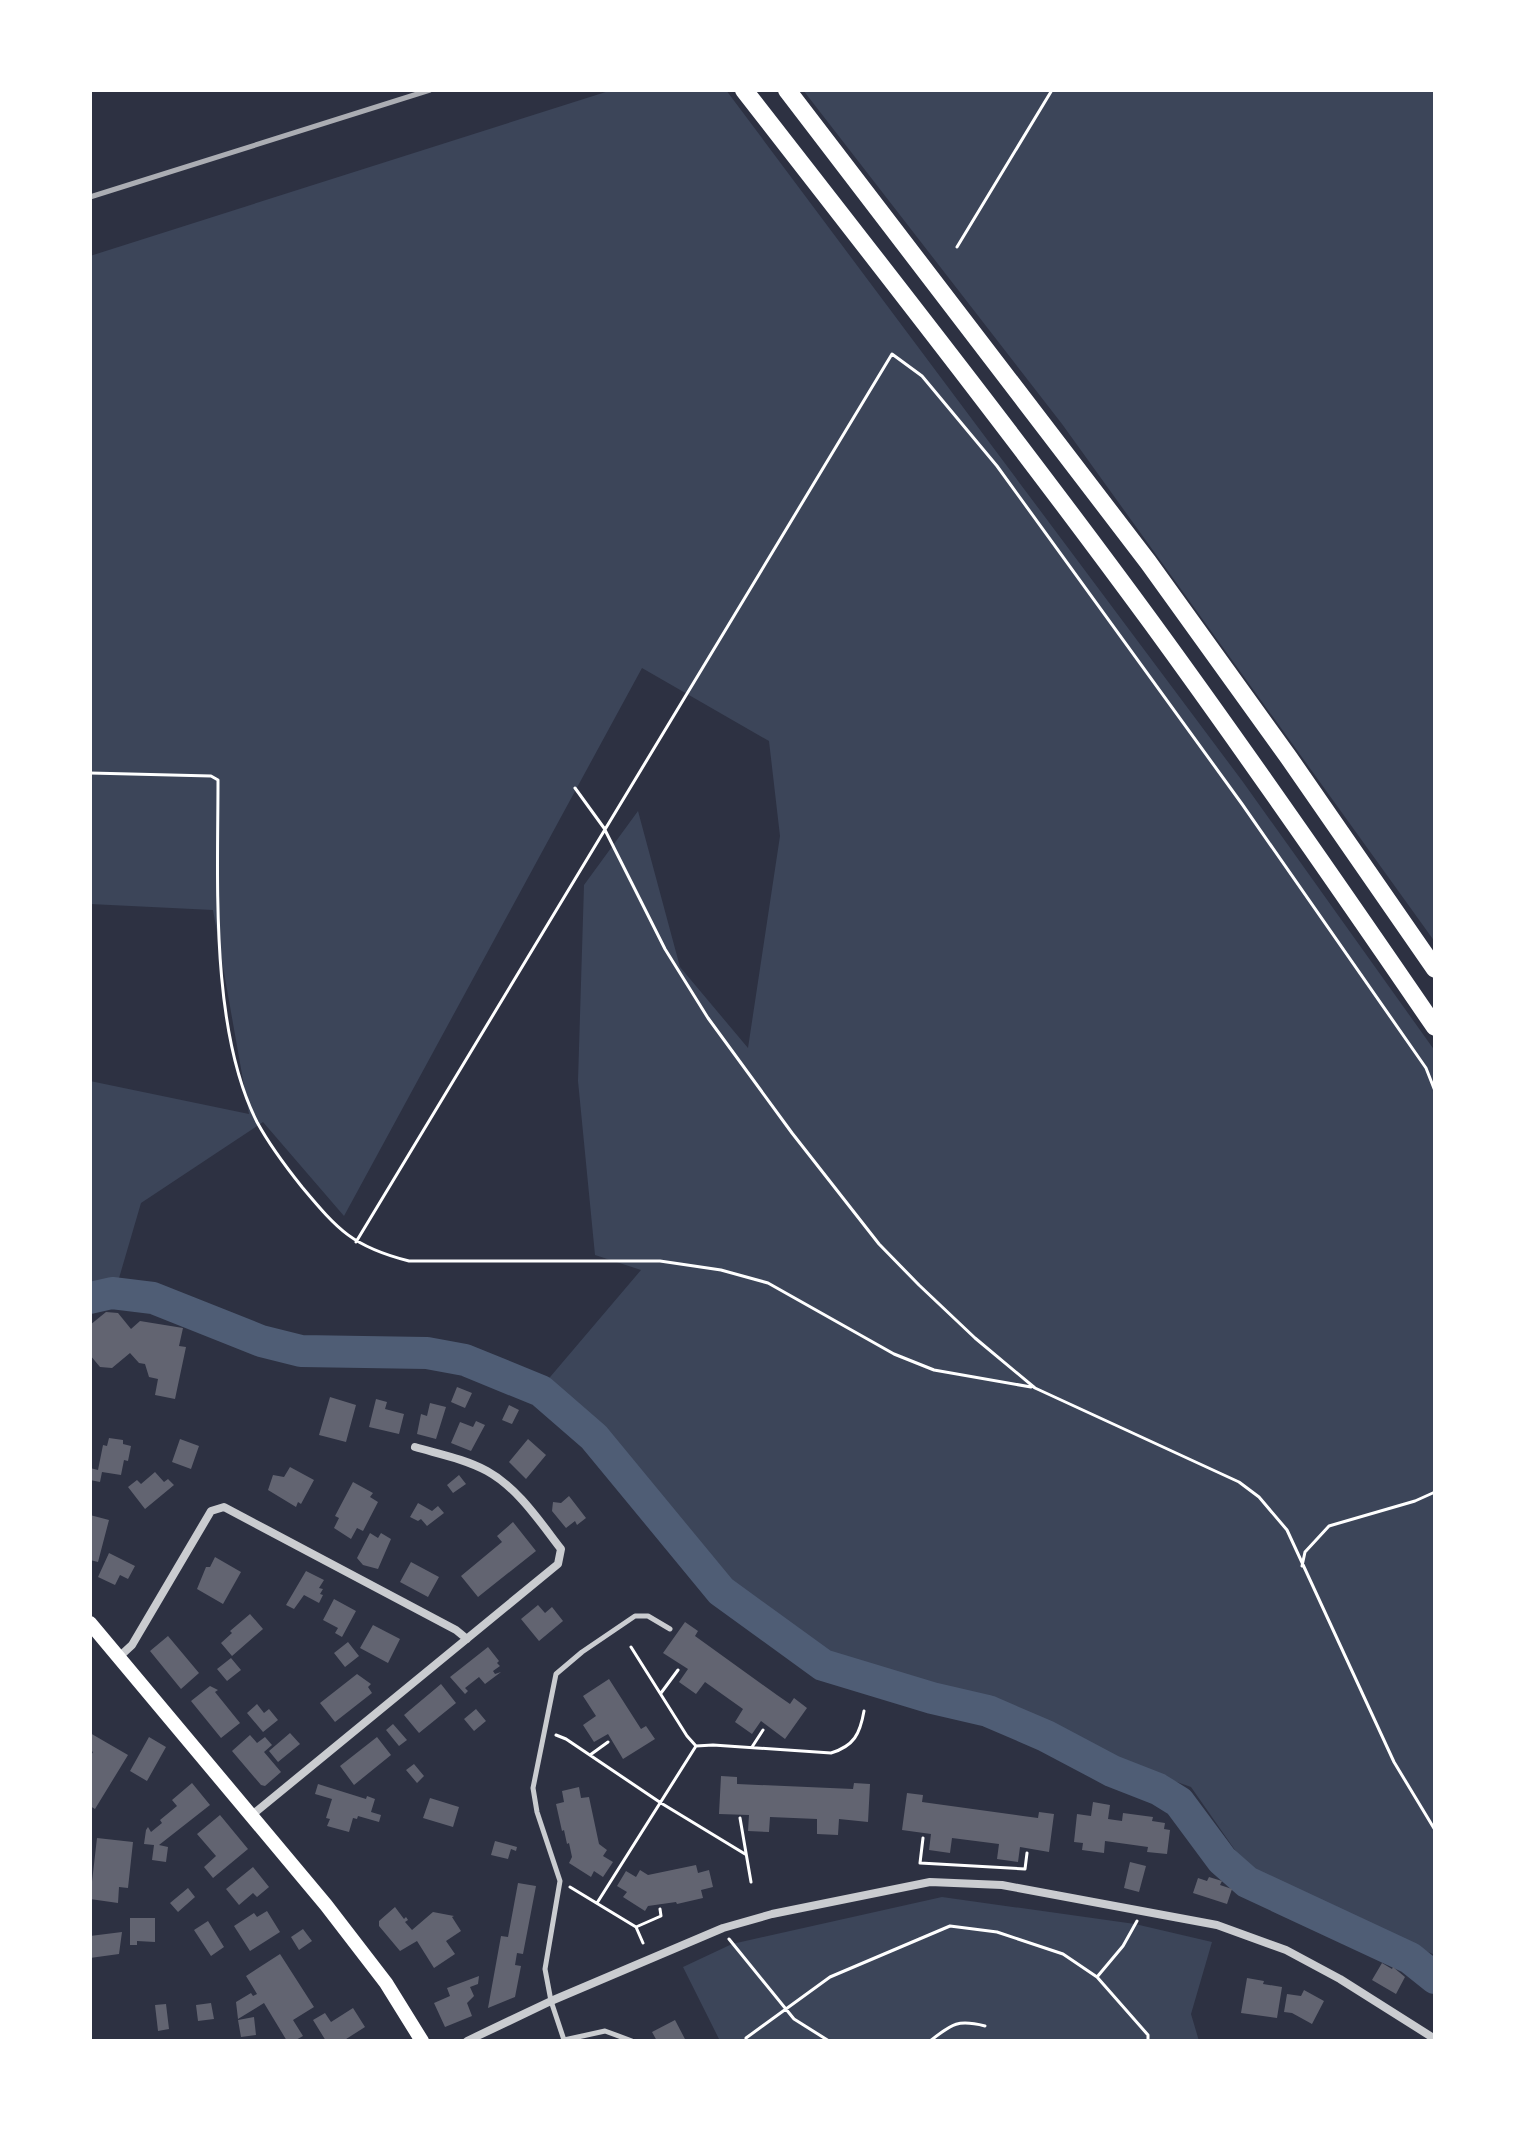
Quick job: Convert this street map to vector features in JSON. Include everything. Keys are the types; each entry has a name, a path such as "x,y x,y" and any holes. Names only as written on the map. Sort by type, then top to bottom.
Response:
{"highway":[{"path":"744,90 1151,622 1435,1027"},
{"path":"787,90 1157,574 1435,969"}],"main road":[{"path":"90,1623 252,1815 386,1983 422,2041"}],"street":[{"path":"252,1815 558,1564 561,1549 519,1496 489,1472 415,1447"},
{"path":"119,1657 132,1645 211,1511 224,1507 456,1630 467,1639"},
{"path":"467,2041 551,2001 723,1928 772,1914 930,1882 1002,1885 1217,1925 1286,1950 1340,1979 1435,2039"}],"lane":[{"path":"632,2041 605,2031 564,2041 545,1969 560,1881 537,1812 533,1788 556,1674 635,1616 648,1616 670,1629"}],"path":[{"path":"957,247 1052,90"},
{"path":"356,1242 892,354 922,376 997,466 1242,804 1426,1068 1435,1091"},
{"path":"90,773 211,776 218,780 218,894 223,989 238,1072 257,1122 290,1171 332,1223 356,1242 377,1253 409,1261 660,1261 721,1270 768,1283 894,1354 934,1370 1035,1388 1239,1482 1259,1497 1287,1530 1394,1762 1435,1830"},
{"path":"575,788 604,828 680,972 708,1018 792,1133 879,1244 975,1338 1035,1388"},
{"path":"1302,1566 1305,1552 1329,1526 1415,1501 1435,1492"},
{"path":"631,1647 696,1746"},
{"path":"660,1694 678,1670"},
{"path":"696,1746 831,1753 842,1750 857,1738 864,1711"},
{"path":"752,1748 763,1730"},
{"path":"545,1732 566,1739 661,1803 745,1854"},
{"path":"590,1755 608,1742"},
{"path":"597,1903 696,1746"},
{"path":"740,1818 751,1882"},
{"path":"923,1838 920,1863 1025,1869 1027,1853"},
{"path":"560,1881 636,1927 643,1943"},
{"path":"636,1927 661,1916 660,1909"},
{"path":"1097,1977 1123,1946 1141,1910"},
{"path":"746,2041 785,2008 830,1977 950,1926 997,1932 1063,1954 1097,1977 1148,2035 1148,2041"},
{"path":"723,1928 732,1944 794,2019 829,2041"},
{"path":"930,2041 948,2027 966,2021 985,2026"}],"shaded area":[{"path":"612,90 726,90 1243,782 1435,1051 1435,1955 1251,1873 1191,1787 1087,1750 1058,1733 984,1701 827,1659 725,1584 604,1435 545,1383 641,1270 595,1255 578,1081 584,885 638,811 680,967 748,1048 780,836 769,741 642,668 344,1216 263,1122 141,1203 117,1285 90,1291 90,1081 249,1114 213,910 90,904 90,256"},
{"path":"803,90 1435,90 1435,942 1062,424"},
{"path":"942,1897 1135,1924 1212,1942 1191,2014 1199,2041 720,2041 683,1967 732,1944"}],"building":[{"path":"106,1312 118,1313 131,1329 140,1321 183,1328 179,1346 186,1347 175,1399 155,1395 158,1379 149,1377 145,1364 139,1363 130,1353 112,1368 100,1367 90,1355 90,1325"},
{"path":"457,1387 472,1393 465,1408 451,1402"},
{"path":"330,1397 356,1405 346,1442 319,1435"},
{"path":"376,1399 387,1402 385,1409 404,1414 399,1434 369,1427"},
{"path":"430,1403 446,1407 436,1439 417,1434 421,1414 427,1416"},
{"path":"509,1405 519,1410 512,1424 502,1420"},
{"path":"476,1421 485,1425 471,1451 451,1443 460,1422 473,1427"},
{"path":"109,1438 123,1440 123,1444 131,1446 128,1461 124,1460 121,1475 102,1472 100,1482 90,1480 90,1468 98,1470 103,1445 107,1446"},
{"path":"180,1439 199,1446 191,1469 172,1462"},
{"path":"528,1439 546,1455 526,1479 509,1462"},
{"path":"290,1467 314,1480 301,1504 298,1502 296,1507 268,1490 273,1475 284,1477"},
{"path":"155,1472 164,1482 168,1479 174,1485 145,1509 128,1487 137,1480 141,1484"},
{"path":"459,1475 466,1484 453,1493 447,1485"},
{"path":"353,1482 373,1493 370,1497 378,1502 363,1531 357,1528 351,1539 334,1528 339,1518 335,1516"},
{"path":"569,1496 586,1518 566,1528 552,1511 553,1502 561,1503"},
{"path":"418,1503 432,1511 438,1506 444,1513 427,1526 421,1519 418,1521 410,1517"},
{"path":"90,1515 109,1520 98,1562 90,1560"},
{"path":"513,1522 536,1551 478,1597 461,1576 502,1542 497,1536"},
{"path":"370,1533 378,1538 381,1533 391,1539 378,1569 363,1565 357,1558"},
{"path":"109,1553 135,1566 128,1579 120,1575 115,1585 98,1577"},
{"path":"215,1557 241,1572 223,1604 197,1589 206,1567 210,1567"},
{"path":"411,1562 439,1577 428,1597 400,1582"},
{"path":"306,1571 324,1580 319,1588 323,1589 320,1594 323,1595 319,1603 304,1595 294,1609 286,1605"},
{"path":"334,1599 356,1611 342,1637 335,1633 338,1628 323,1620"},
{"path":"538,1605 545,1613 552,1607 563,1621 539,1641 521,1619"},
{"path":"250,1614 263,1629 232,1656 221,1643"},
{"path":"685,1622 698,1631 695,1636 777,1695 790,1704 794,1698 807,1708 785,1739 761,1721 752,1734 735,1722 743,1709 705,1682 696,1694 679,1682 688,1669 663,1653"},
{"path":"373,1625 400,1639 388,1663 360,1648"},
{"path":"168,1636 199,1673 181,1689 150,1651"},
{"path":"348,1642 359,1656 345,1667 334,1653"},
{"path":"488,1647 499,1661 500,1666 493,1671 495,1674 501,1672 485,1684 479,1677 465,1688 468,1691 465,1694 450,1677"},
{"path":"231,1658 241,1670 227,1681 217,1669"},
{"path":"357,1674 371,1684 368,1687 372,1693 335,1722 320,1703"},
{"path":"609,1679 641,1729 646,1726 655,1739 623,1759 608,1734 594,1742 583,1725 596,1716 583,1696"},
{"path":"441,1684 456,1703 419,1733 404,1715"},
{"path":"210,1686 218,1690 215,1692 240,1723 221,1738 191,1701"},
{"path":"257,1704 264,1713 269,1709 278,1720 263,1732 247,1713"},
{"path":"476,1709 486,1721 474,1731 464,1719"},
{"path":"393,1724 407,1740 399,1746 386,1730"},
{"path":"90,1733 128,1755 95,1809 90,1806 90,1757 93,1752 90,1750"},
{"path":"290,1733 300,1744 278,1762 269,1751"},
{"path":"250,1735 257,1743 265,1737 272,1745 264,1752 281,1772 265,1786 232,1751"},
{"path":"149,1737 166,1747 147,1781 130,1771"},
{"path":"377,1737 391,1755 354,1785 340,1766"},
{"path":"414,1764 424,1776 417,1783 406,1770"},
{"path":"721,1776 737,1777 737,1784 853,1789 854,1783 870,1784 868,1822 839,1819 838,1835 817,1834 817,1819 770,1817 769,1832 748,1831 749,1815 719,1814"},
{"path":"192,1783 210,1805 159,1845 168,1847 166,1862 152,1860 154,1845 144,1844 146,1830 148,1827 151,1832 162,1823 160,1820 177,1806 172,1800"},
{"path":"318,1784 375,1799 371,1812 381,1815 379,1822 358,1816 357,1819 353,1818 349,1832 327,1826 330,1819 326,1818 332,1799 315,1794"},
{"path":"579,1787 581,1798 589,1797 599,1844 607,1850 603,1856 613,1862 603,1877 594,1871 591,1877 569,1863 572,1857 569,1843 562,1831 556,1804 564,1802 562,1791"},
{"path":"907,1793 923,1795 922,1802 1038,1818 1039,1812 1054,1814 1049,1852 1020,1847 1018,1862 997,1859 999,1844 952,1838 950,1853 929,1850 931,1834 902,1830"},
{"path":"430,1798 459,1807 453,1827 423,1818"},
{"path":"1093,1802 1110,1805 1108,1819 1122,1821 1123,1813 1153,1817 1152,1821 1165,1823 1164,1829 1170,1830 1167,1854 1147,1852 1148,1847 1105,1841 1104,1853 1082,1850 1083,1843 1074,1842 1077,1814 1091,1816"},
{"path":"220,1815 248,1849 213,1878 204,1867 216,1856 197,1834"},
{"path":"97,1838 133,1842 128,1888 119,1887 118,1903 90,1899"},
{"path":"495,1841 517,1847 516,1851 511,1849 508,1859 491,1855"},
{"path":"1130,1862 1146,1866 1139,1892 1124,1888"},
{"path":"696,1865 698,1873 709,1870 713,1887 701,1890 703,1898 648,1906 645,1911 623,1897 627,1892 617,1886 626,1871 636,1877 640,1870 648,1875"},
{"path":"253,1867 269,1887 257,1897 253,1893 239,1905 226,1889"},
{"path":"1209,1877 1222,1881 1220,1885 1232,1889 1227,1904 1193,1893 1198,1878 1207,1881"},
{"path":"518,1883 536,1886 523,1954 517,1953 515,1965 521,1966 515,1997 488,2008 501,1936 508,1937"},
{"path":"188,1888 195,1897 178,1912 170,1903"},
{"path":"395,1907 404,1919 406,1917 408,1920 405,1922 412,1930 433,1912 454,1916 461,1931 446,1941 455,1954 434,1968 417,1941 400,1951 379,1926 379,1921"},
{"path":"267,1911 280,1932 250,1951 234,1926 254,1913 257,1917"},
{"path":"130,1918 155,1918 155,1942 137,1941 137,1945 130,1945"},
{"path":"208,1921 224,1947 211,1956 194,1930"},
{"path":"303,1929 312,1941 299,1950 291,1937"},
{"path":"122,1932 119,1954 90,1958 90,1936"},
{"path":"280,1954 314,2007 293,2020 303,2036 294,2041 287,2041 264,2003 238,2019 236,2002 251,1993 253,1996 257,1994 246,1976"},
{"path":"1382,1963 1405,1977 1396,1994 1372,1980"},
{"path":"479,1976 478,1984 470,1987 474,1996 467,2003 472,2016 445,2027 434,2003 450,1996 447,1988"},
{"path":"1247,1978 1282,1987 1277,2018 1241,2013"},
{"path":"1304,1990 1324,2001 1312,2024 1284,2012 1287,1994 1301,1996"},
{"path":"211,2003 214,2019 198,2021 196,2005"},
{"path":"166,2004 169,2029 158,2031 155,2005"},
{"path":"353,2008 365,2027 343,2041 326,2041 313,2020 325,2013 331,2022"},
{"path":"254,2017 256,2035 241,2037 238,2020"},
{"path":"675,2020 686,2041 657,2041 652,2032"}],"waterway":[{"path":"90,1298 112,1293 153,1298 261,1341 301,1351 427,1353 465,1360 541,1391 594,1437 721,1591 823,1665 932,1698 988,1711 1046,1736 1112,1771 1158,1789 1179,1802 1222,1860 1247,1882 1410,1958 1435,1978"}],"railway":[{"path":"90,197 430,90"}]}
